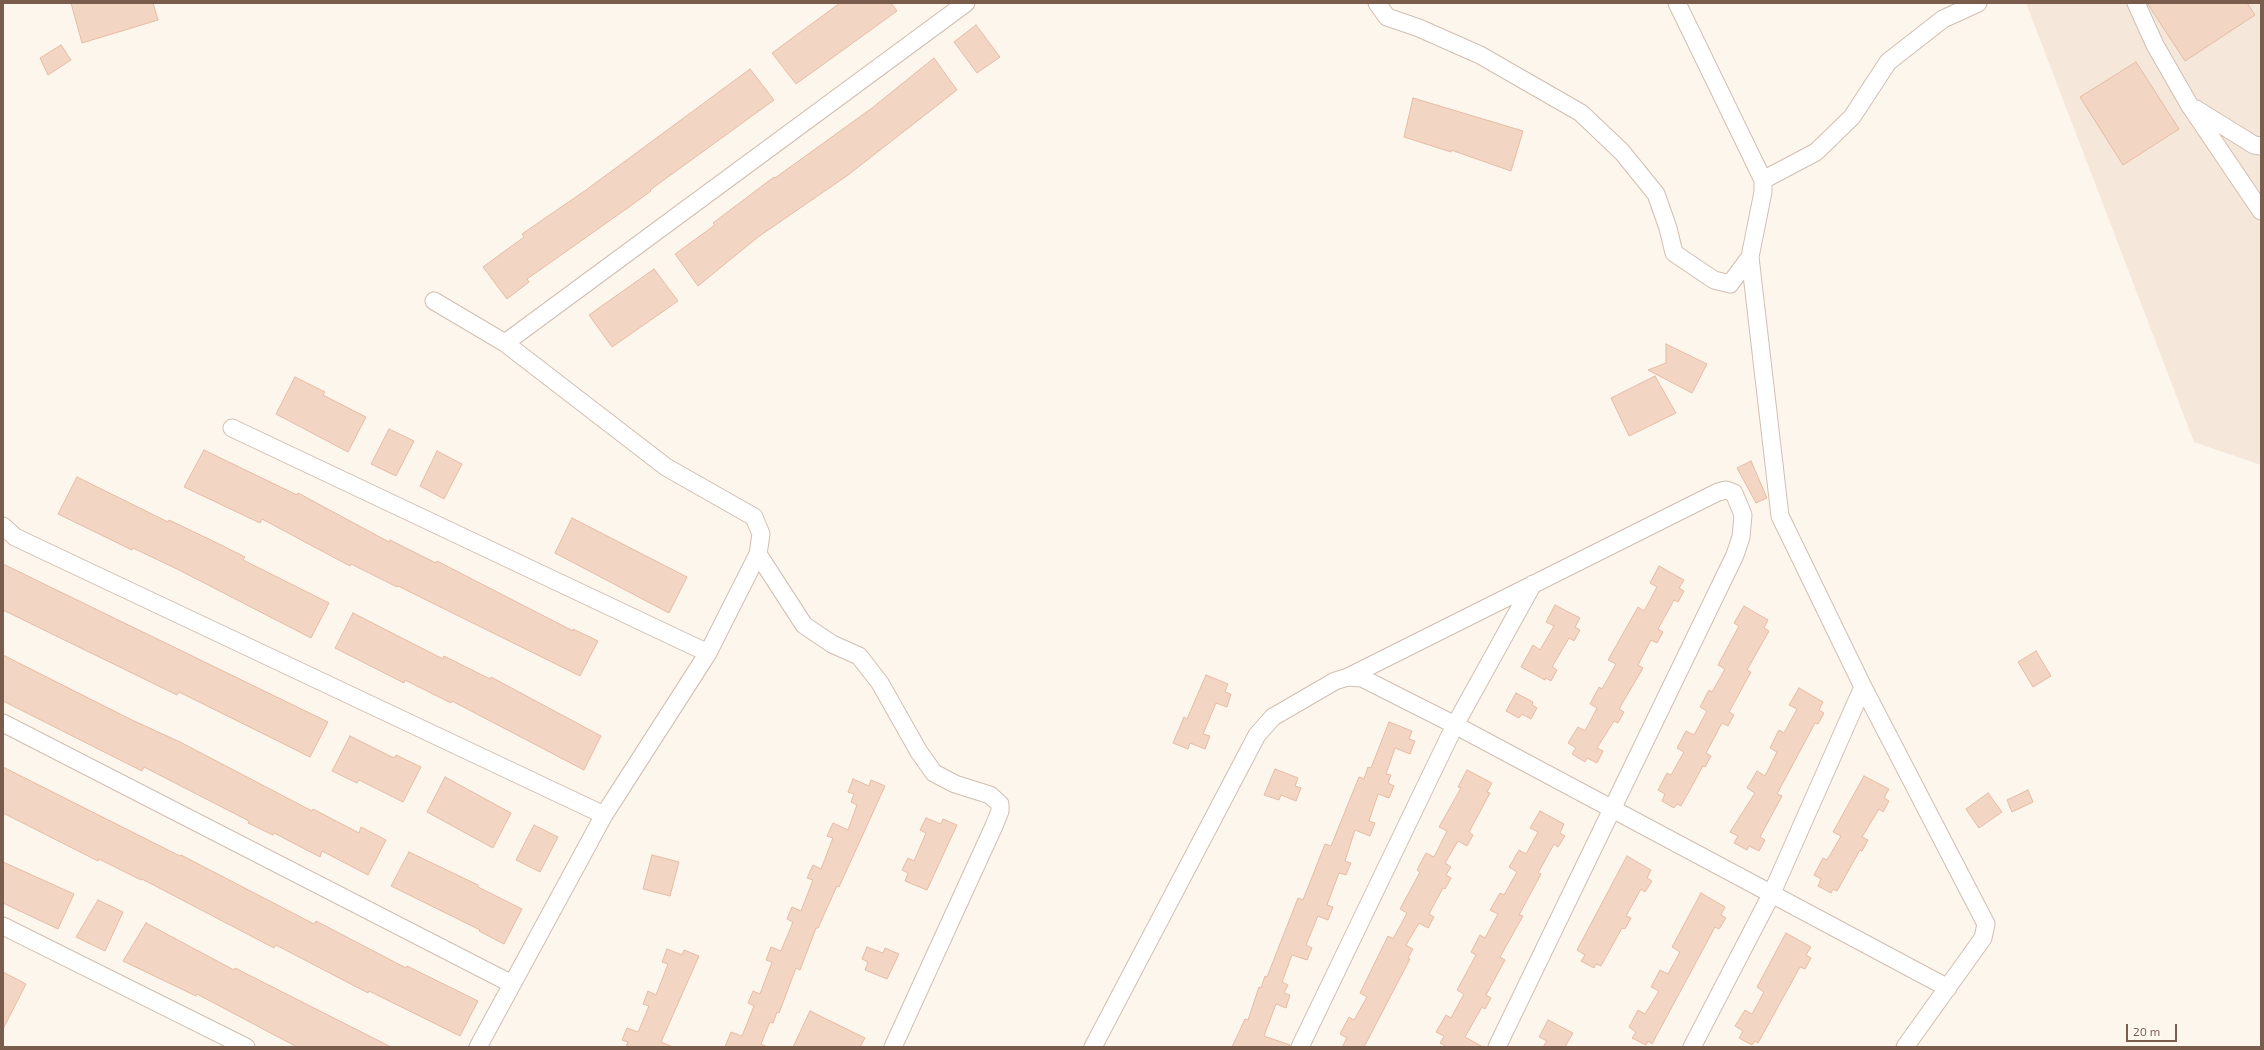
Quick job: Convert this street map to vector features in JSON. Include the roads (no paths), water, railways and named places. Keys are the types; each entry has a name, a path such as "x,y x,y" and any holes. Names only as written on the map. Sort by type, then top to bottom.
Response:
{"street":[{"path":"505,343 966,3"},
{"path":"1377,3 1387,17 1419,28 1480,55 1580,113 1622,152 1656,194 1668,228 1674,253 1714,280 1730,284 1750,257"},
{"path":"1678,3 1763,180 1763,192 1750,257 1776,500 1780,516 1863,687 1986,924 1983,938 1905,1047"},
{"path":"1763,180 1816,152 1852,117 1888,62 1943,19 1978,3"},
{"path":"2136,3 2155,45 2190,106 2261,211"},
{"path":"2190,106 2254,145 2261,146"},
{"path":"434,301 505,343 666,467 754,517 761,534 758,554 708,653 604,816 478,1047"},
{"path":"232,428 708,653"},
{"path":"1093,1047 1256,735 1273,717 1335,681 1348,677 1718,492 1726,490 1734,493 1743,515 1741,537 1735,555 1497,1047"},
{"path":"3,526 15,537 604,816"},
{"path":"758,554 804,626 832,644 859,656 880,683 918,752 934,773 955,784 990,795 1000,804 1000,811 994,826 893,1047"},
{"path":"1300,1047 1455,725 1533,584"},
{"path":"1348,677 1362,678 1455,725 1948,988"},
{"path":"1692,1047 1772,895 1863,687"},
{"path":"3,724 512,984"},
{"path":"3,926 246,1047"}]}
